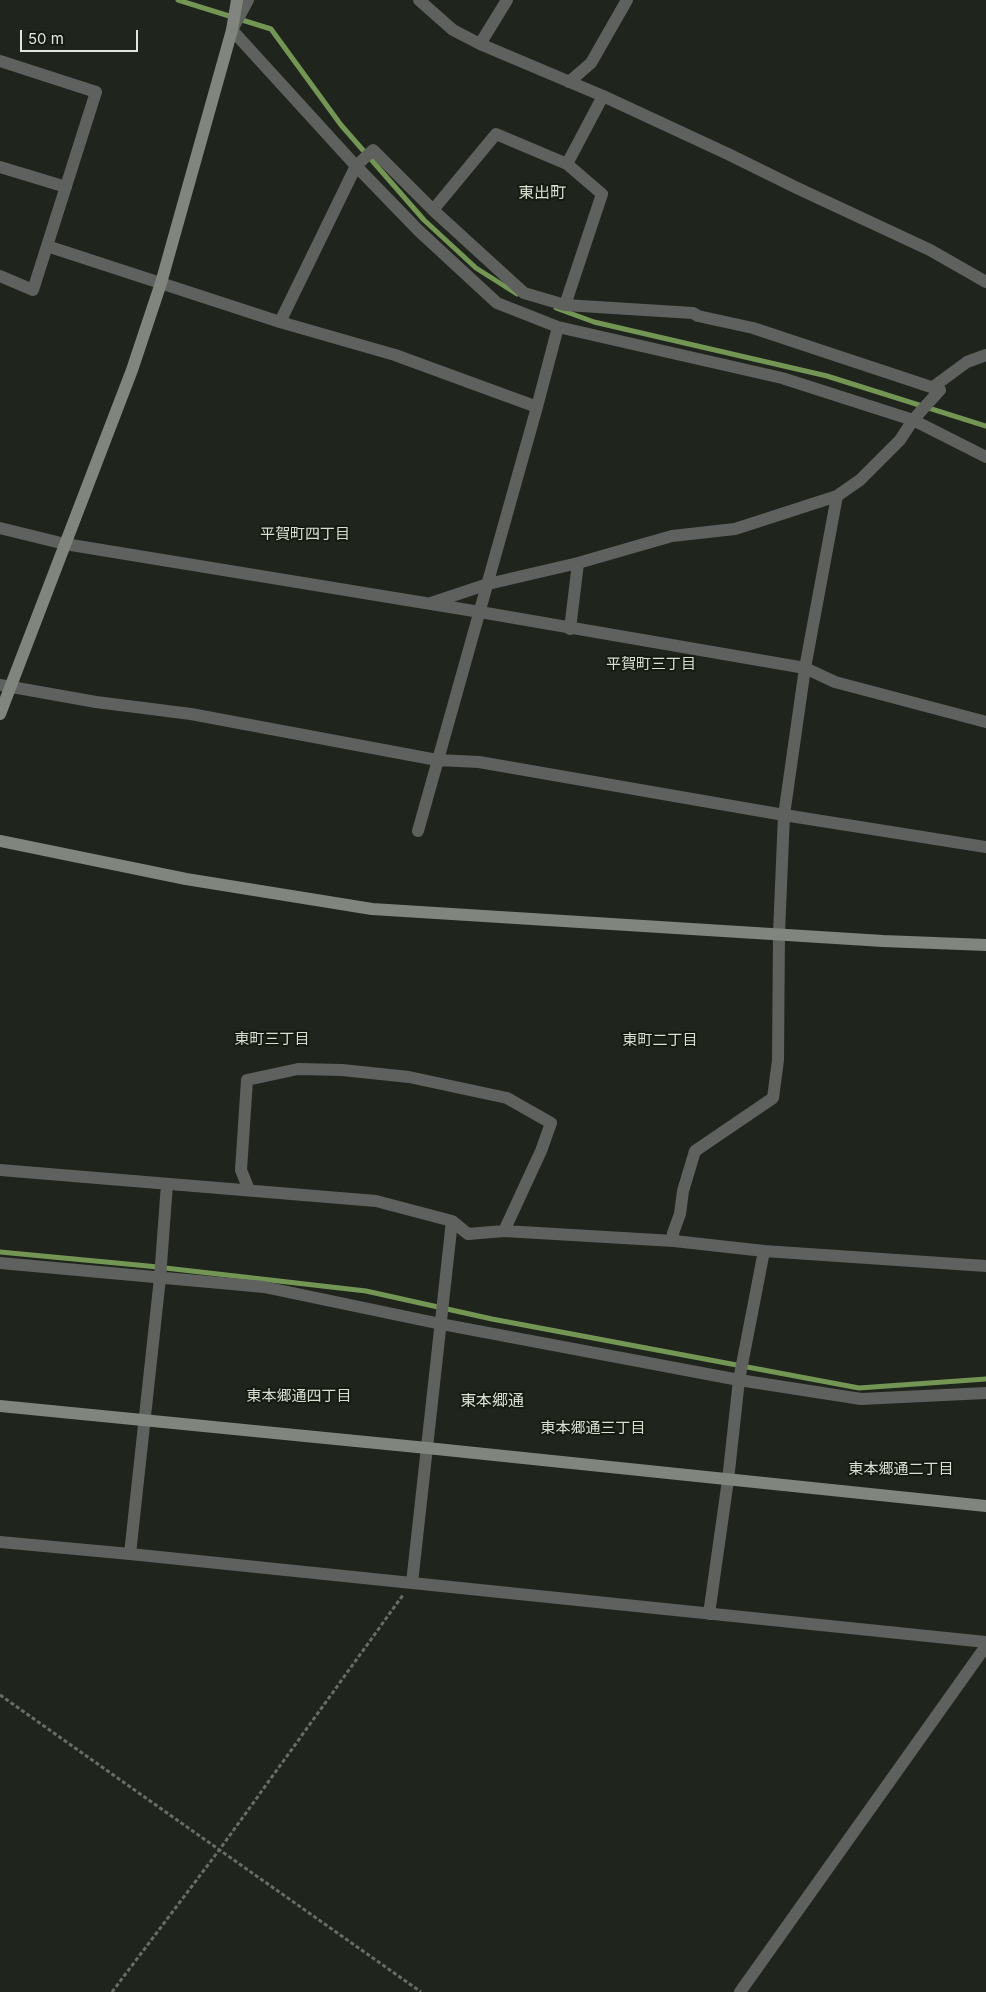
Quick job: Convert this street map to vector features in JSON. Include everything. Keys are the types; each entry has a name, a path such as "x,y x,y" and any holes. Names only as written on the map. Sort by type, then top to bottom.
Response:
{"street":[{"path":"0,714 5,686 65,544 132,370 161,283 232,30 237,0"},
{"path":"232,30 248,0"},
{"path":"418,0 453,30 480,44 603,96 930,250 986,282"},
{"path":"480,44 507,0"},
{"path":"569,82 591,63 627,0"},
{"path":"232,30 356,166 419,231 497,303 558,327 782,378 913,420 986,457"},
{"path":"0,61 96,92 33,290 0,276"},
{"path":"567,164 603,96"},
{"path":"433,210 496,134 567,164 602,194 565,305"},
{"path":"280,322 356,166 373,150 433,210 524,293 565,305 693,313 698,316 754,328 940,390 913,420 900,440 860,480 837,496 735,530 672,536 578,563 488,584 429,604"},
{"path":"0,167 66,187"},
{"path":"47,246 280,322 395,355 538,407"},
{"path":"418,831 538,407 558,327"},
{"path":"933,387 967,362 986,355"},
{"path":"674,1242 673,1234 680,1214 682,1191 695,1151 773,1098 778,1060 779,934 784,815 805,668 837,496"},
{"path":"0,528 65,544 480,612 805,668 835,682 986,722"},
{"path":"570,629 578,563"},
{"path":"5,686 96,702 191,714 437,760 479,762 784,815 986,847"},
{"path":"0,842 186,879 372,909 883,941 986,945"},
{"path":"249,1190 241,1170 248,1080 298,1069 342,1070 409,1078 507,1098 551,1123 504,1231"},
{"path":"0,1170 376,1201 452,1221 468,1234 504,1231 986,1266"},
{"path":"130,1554 160,1278 168,1184"},
{"path":"412,1583 452,1221"},
{"path":"709,1614 728,1480 739,1380 764,1251"},
{"path":"0,1263 264,1287 440,1324 739,1380 861,1400 986,1394"},
{"path":"0,1406 986,1506"},
{"path":"0,1542 986,1642"},
{"path":"740,1992 986,1646"}],"path":[{"path":"112,1992 220,1850 412,1583"},
{"path":"0,1695 421,1992"}],"waterway":[{"path":"178,0 271,29 341,125 424,220 476,268 517,294"},
{"path":"556,308 594,322 827,376 986,426"},
{"path":"0,1252 148,1266 366,1291 492,1319 859,1388 986,1379"}],"district":[{"name":"東出町","path":"542,193"},
{"name":"平賀町四丁目","path":"305,534"},
{"name":"平賀町三丁目","path":"651,664"},
{"name":"東町三丁目","path":"272,1039"},
{"name":"東町二丁目","path":"660,1040"},
{"name":"東本郷通四丁目","path":"299,1396"},
{"name":"東本郷通","path":"492,1401"},
{"name":"東本郷通三丁目","path":"593,1428"},
{"name":"東本郷通二丁目","path":"901,1469"}]}
